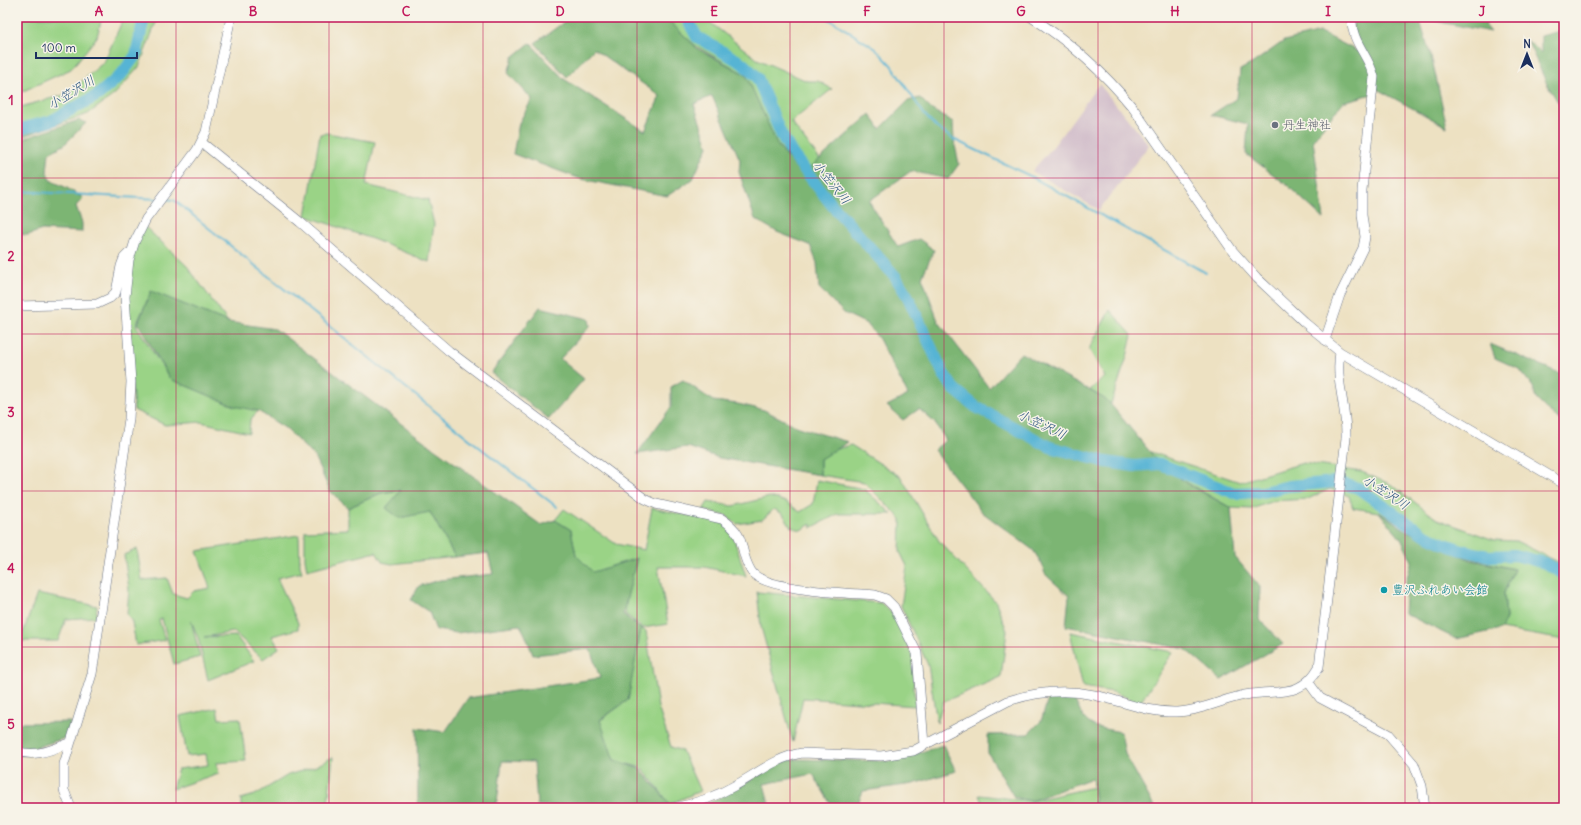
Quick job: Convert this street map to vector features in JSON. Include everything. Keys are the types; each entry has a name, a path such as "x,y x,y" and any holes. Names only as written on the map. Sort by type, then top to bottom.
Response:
{"street":[{"path":"71,808 64,790 64,764 92,674 128,431 131,382 125,297 127,270 132,249 140,230 154,205 188,163 206,132 231,17"},
{"path":"1031,17 1055,33 1086,58 1117,88 1133,108 1232,250 1278,299 1340,352 1564,484"},
{"path":"1325,340 1340,295 1363,248 1365,237 1362,215 1362,190 1374,77 1372,70 1355,40 1352,17"},
{"path":"201,142 300,222 449,351 644,499 656,504 722,519 731,524 738,532 742,541 745,555 752,573 759,579 770,584 789,587 875,595 886,599 900,616 917,653 924,745"},
{"path":"17,306 98,304 110,298 116,292 124,258 132,249"},
{"path":"673,808 719,794 789,755 802,753 882,756 913,751 1008,701 1022,697 1063,690 1095,695 1140,708 1178,712 1209,706 1248,694 1300,689 1309,683 1319,667 1343,462 1346,427 1344,405 1338,377 1340,352"},
{"path":"1309,683 1320,698 1380,728 1392,739 1414,764 1422,786 1425,808"},
{"path":"17,751 29,754 41,753 70,743"}],"shaded area":[{"path":"1099,84 1149,145 1099,210 1032,171 1052,148"}],"green space":[{"path":"17,17 102,17 97,37 71,69 17,94"},
{"path":"124,17 158,17 139,67 115,94 88,114 17,138 17,108 67,94 104,62"},
{"path":"571,17 665,17 698,49 746,75 778,146 802,175 870,114 880,129 908,101 920,98 932,110 953,122 954,141 959,164 948,179 911,171 869,201 898,247 919,239 934,250 922,277 938,321 989,388 1021,353 1107,400 1160,464 1191,486 1231,508 1235,557 1260,587 1259,619 1283,644 1221,680 1185,649 1066,626 1069,596 1045,574 1042,564 1033,550 982,512 934,450 946,440 934,422 919,409 903,420 887,406 908,395 879,339 867,324 844,313 819,288 817,263 810,245 777,232 755,219 739,172 740,160 712,96 694,104 708,146 693,179 667,196 581,179 513,154 519,123 532,99 508,73 513,57 530,43 564,79 645,131 660,96 594,49 567,77 535,43"},
{"path":"663,17 703,17 757,59 807,81 818,81 832,89 791,122 914,282 939,342 994,403 1100,435 1240,482 1303,463 1362,472 1392,485 1437,519 1494,540 1516,541 1564,565 1564,640 1501,629 1506,618 1504,593 1514,569 1452,554 1379,512 1353,508 1349,496 1330,489 1308,499 1273,501 1252,509 1231,508 1186,482 1149,470 1083,461 1020,440 970,410 918,357 887,287 776,142 746,75 696,46"},
{"path":"1355,17 1494,17 1485,25 1491,32 1419,18 1433,64 1447,127 1375,88 1372,94 1343,102 1313,140 1324,219 1287,185 1246,154 1248,124 1211,115 1237,98 1240,70 1253,63 1284,41 1320,32 1359,52 1352,28"},
{"path":"1564,30 1564,112 1547,84 1527,40 1541,53 1541,36"},
{"path":"79,120 86,123 64,145 49,153 47,172 50,180 83,198 76,206 82,223 82,232 42,230 28,235 17,234 17,141"},
{"path":"327,133 375,142 366,185 428,200 434,224 429,262 375,240 306,216 320,134"},
{"path":"143,225 187,266 228,322 151,292 136,325 170,379 234,405 258,411 250,420 249,433 201,422 165,425 134,410 125,301 127,268"},
{"path":"151,291 228,322 275,329 424,441 541,525 555,520 571,530 576,555 593,572 637,558 623,614 641,629 628,700 600,720 614,760 640,769 670,804 604,808 537,805 534,762 502,761 497,803 486,808 418,808 417,728 445,732 468,698 600,678 590,649 533,655 520,625 457,633 436,630 429,612 411,600 419,586 440,580 493,574 488,553 455,557 430,512 399,518 386,508 401,490 381,493 348,508 330,491 314,456 285,428 258,411 234,406 170,379 138,323"},
{"path":"540,307 589,319 590,326 560,359 584,379 549,419 491,373"},
{"path":"1110,310 1132,335 1127,357 1111,404 1090,390 1105,377 1089,349"},
{"path":"1490,344 1564,375 1564,422 1550,413 1536,399 1533,387 1519,369 1495,358"},
{"path":"683,380 713,401 738,404 764,410 798,427 848,442 820,459 820,475 719,458 688,447 637,454 671,407 671,387"},
{"path":"851,445 901,477 939,541 996,602 1007,631 1001,677 943,702 937,723 928,665 901,606 907,566 900,552 901,519 864,482 820,475 820,459 830,451"},
{"path":"817,480 864,489 892,514 838,514 811,528 811,524 801,530 791,527 783,514 774,509 762,520 737,524 727,516 703,510 708,502 733,506 770,497 786,502 800,512 813,504"},
{"path":"402,490 386,508 430,512 455,557 392,564 382,562 376,552 307,570 305,559 305,531 348,529 348,508 381,493"},
{"path":"652,508 724,523 731,530 746,576 704,567 658,567 668,624 643,628 625,614 627,597 593,573 576,555 571,530 555,520 564,509 616,544 644,550"},
{"path":"1379,512 1407,531 1471,560 1514,569 1504,593 1506,618 1501,629 1456,639 1404,613 1406,581 1412,561 1401,539"},
{"path":"299,535 300,566 302,572 277,578 298,623 298,629 272,636 279,648 263,659 234,632 204,637 236,636 254,661 208,680 198,638 191,620 200,657 174,664 162,619 159,620 165,640 136,645 132,622 127,614 129,589 124,555 137,549 142,580 167,578 173,594 187,598 194,591 210,588 197,551"},
{"path":"757,592 881,603 896,617 912,655 915,706 803,698 793,742 761,627"},
{"path":"37,594 97,606 96,617 66,619 58,641 20,641"},
{"path":"639,627 646,631 658,707 671,747 682,751 700,791 670,804 642,768 614,760 598,722 628,700"},
{"path":"1070,632 1173,652 1140,703 1113,692 1083,687"},
{"path":"1049,696 1073,696 1081,714 1090,723 1101,728 1121,732 1125,754 1155,808 1096,808 1092,778 1031,801 1014,797 988,753 988,735 1028,734 1041,721"},
{"path":"217,708 219,719 240,718 246,761 216,763 219,773 172,789 178,769 208,765 206,754 187,756 180,716"},
{"path":"71,722 65,738 34,748 17,757 17,723"},
{"path":"943,745 956,771 913,784 863,791 856,808 833,808 813,774 764,784 770,808 687,808 709,803 788,759 893,761"},
{"path":"333,757 328,803 267,808 241,808 241,799 255,795 288,775 314,767"},
{"path":"1094,787 1095,808 984,808 979,795 1031,801"}],"waterway":[{"name":"小笠沢川","path":"17,130 51,121 98,95 121,75 136,55 144,17"},
{"name":"小笠沢川","path":"686,17 697,37 742,63 757,77 781,134 793,155 832,205 895,276 908,297 943,373 954,389 976,407 1050,447 1106,462 1134,466 1160,464 1234,493 1262,492 1289,486 1336,482 1358,488 1422,533 1442,543 1462,550 1489,556 1515,555 1545,563 1564,574"},
{"path":"826,17 876,49 891,65 924,114 937,128 953,139 1030,176 1206,273"},
{"path":"17,191 158,199"},
{"path":"164,199 174,200 483,450 557,507"}],"place":[{"name":"丹生神社","path":"1275,125"},
{"name":"豊沢ふれあい会館","path":"1384,590"}]}
